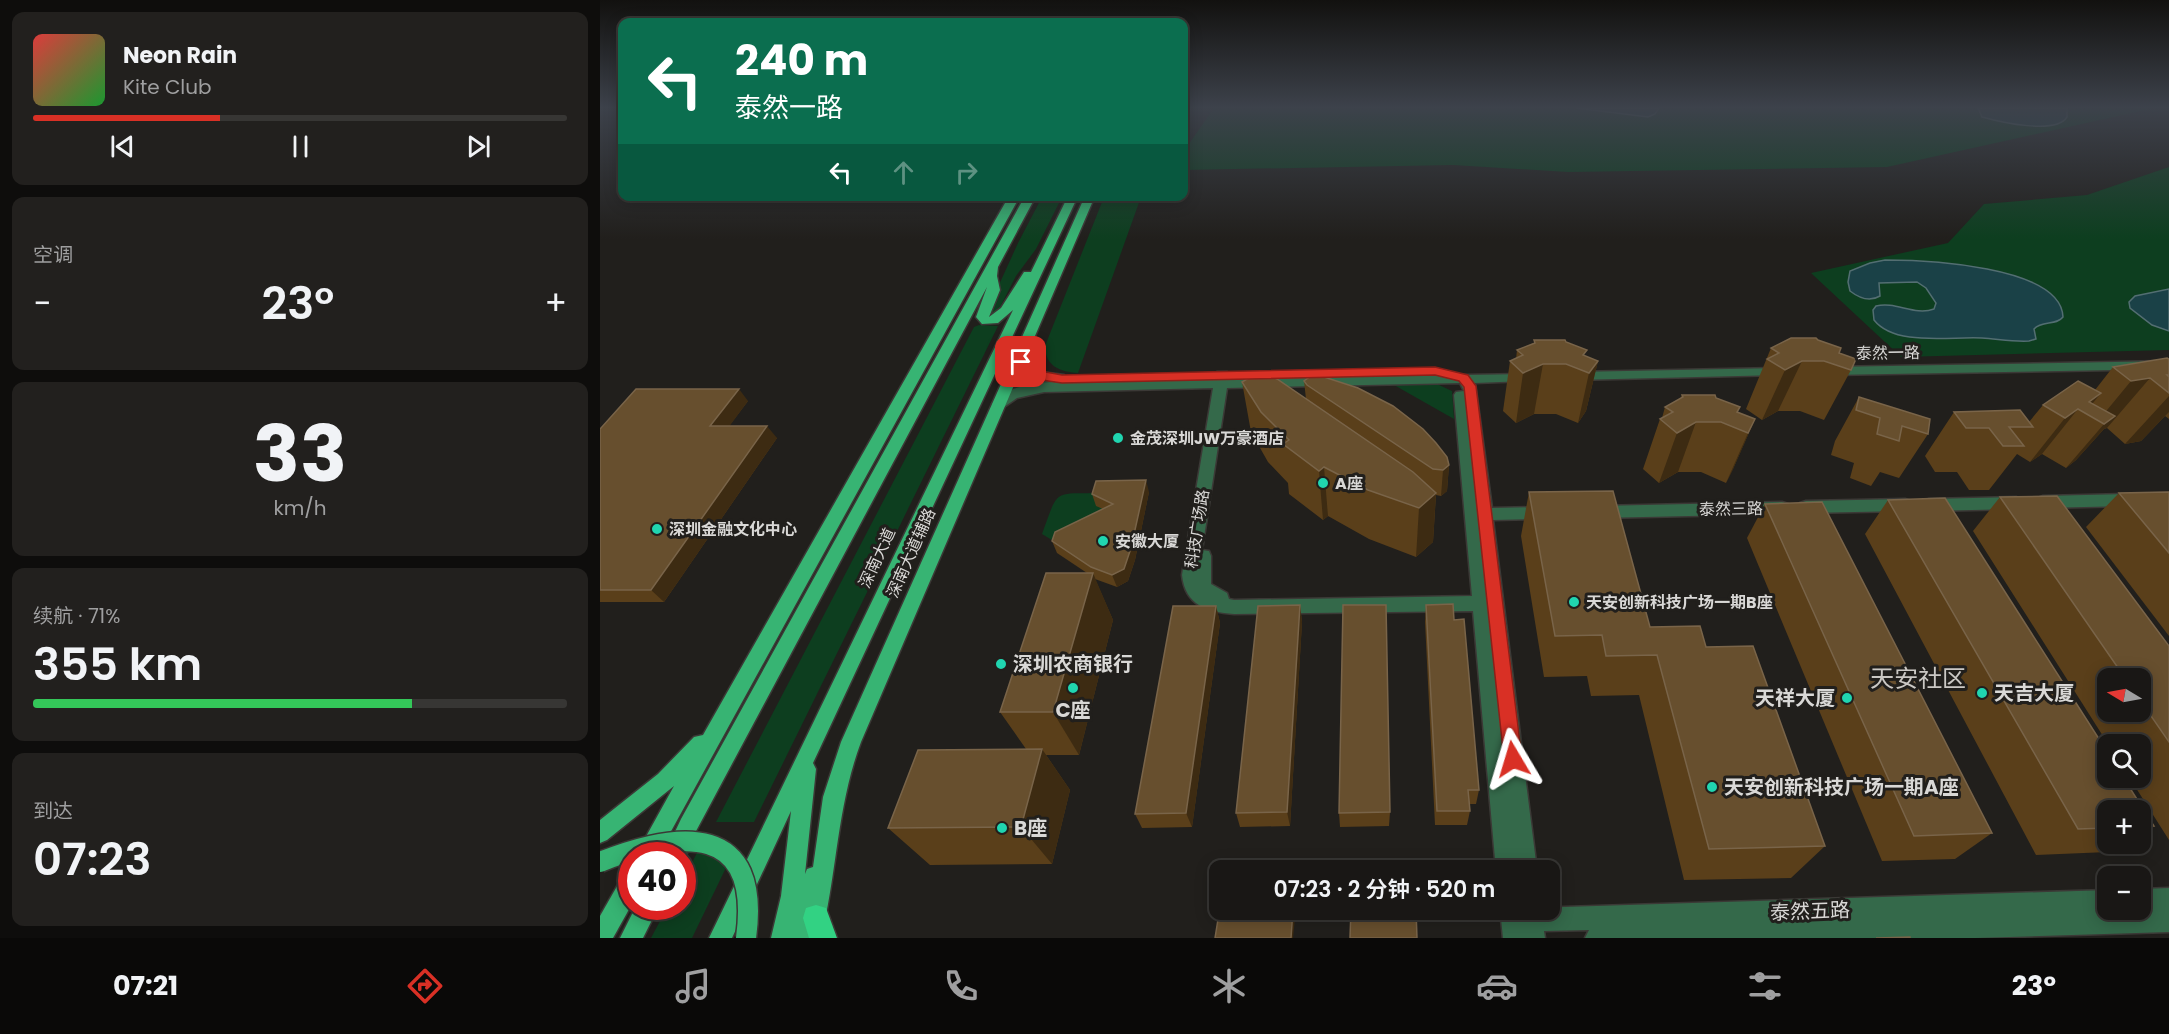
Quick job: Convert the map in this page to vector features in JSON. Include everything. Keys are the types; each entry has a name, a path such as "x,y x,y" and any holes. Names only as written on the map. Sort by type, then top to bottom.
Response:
{"main road":[{"path":"653,842 1013,201"},
{"path":"681,842 1028,201"},
{"name":"深南大道","path":"720,938 1071,201"},
{"name":"深南大道辅路","path":"817,931 827,843 839,774 1088,201"},
{"path":"1054,235 1054,279"},
{"path":"993,268 991,276 994,291 982,317 989,321 1003,316 1020,285 1042,260"},
{"path":"885,429 951,345"},
{"path":"600,832 631,809 692,755 738,693"},
{"path":"782,938 792,896 803,781 819,730"},
{"path":"600,862 646,845 670,841 694,842 730,854 742,871 749,895 750,920 746,938"},
{"path":"790,938 827,843"},
{"path":"600,938 618,906"},
{"path":"631,938 641,920"}],"street":[{"path":"1021,354 1021,362 1027,371 1045,378 1539,376"},
{"name":"泰然一路","path":"1812,371 2169,365"},
{"path":"1563,376 1789,372"},
{"path":"1463,378 1460,386 1525,860"},
{"path":"999,404 1014,393 1037,387 1226,379"},
{"name":"科技广场路","path":"1226,379 1190,575 1192,591 1199,600 1213,605 1234,607 1488,599"},
{"name":"泰然三路","path":"2169,499 1579,516 2169,508"},
{"path":"1479,518 1556,517"},
{"path":"1488,599 1506,860"},
{"path":"2151,900 2169,899"},
{"name":"泰然五路","path":"1522,922 2097,901"},
{"name":"泰然五路","path":"1596,938 2169,921"}],"green space":[{"path":"1188,152 1956,152 1887,167 1568,172 1453,165 1188,170"},
{"path":"2169,167 2169,350 1901,357 1811,273 1948,243 1984,204 2087,195"},
{"path":"1040,201 1060,201 1036,249 1016,276 998,311 988,315 987,311"},
{"path":"1102,201 1140,201 1078,373 1055,367 1048,359 1045,346"},
{"path":"998,326 754,822 716,822 974,327"},
{"path":"1394,385 1439,385 1452,391 1454,419"},
{"path":"1073,493 1100,493 1117,516 1060,545 1042,534 1051,508 1059,497"},
{"path":"700,847 736,847 692,938 651,938 661,920 696,920 696,855"}],"water":[{"path":"1885,260 1957,264 2016,276 2040,286 2056,300 2063,317 2060,320 2037,326 2034,329 2036,339 2029,341 1925,338 1896,334 1883,328 1874,320 1873,310 1876,306 1891,305 1927,311 1934,309 1936,303 1926,288 1917,282 1879,283 1880,296 1872,299 1861,297 1850,291 1848,282 1850,271"},
{"path":"2169,289 2169,331 2152,325 2130,308 2129,302 2135,296"}],"building":[{"path":"1791,338 1816,338 1841,348 1839,353 1856,359 1851,370 1824,361 1802,361 1785,370 1767,359 1779,353 1771,348"},
{"path":"1534,340 1565,340 1587,350 1583,355 1598,361 1589,373 1566,364 1543,364 1523,373 1510,361 1523,355 1517,350 1535,343"},
{"path":"2169,359 2169,375 2167,375 2169,393 2150,378 2131,381 2113,367"},
{"path":"1260,371 1277,379 1413,472 1436,493 1419,508 1368,490 1324,467 1319,471 1283,444 1289,440 1261,412 1242,382"},
{"path":"1311,376 1321,376 1358,388 1393,406 1423,429 1447,457 1449,465 1443,470 1433,469 1307,385 1304,381"},
{"path":"2078,381 2101,393 2089,402 2115,416 2104,424 2078,409 2065,418 2043,405"},
{"name":"深圳金融文化中心","path":"636,389 739,389 710,426 767,426 651,590 600,590 600,429"},
{"path":"1682,395 1715,395 1716,398 1740,407 1737,412 1755,419 1748,433 1721,422 1696,422 1677,433 1660,419 1673,412 1665,407 1683,397"},
{"path":"1859,397 1930,419 1928,434 1902,426 1899,441 1877,434 1880,418 1856,410"},
{"path":"2020,410 2033,427 2009,427 2024,446 2003,446 1989,428 1966,428 1954,412"},
{"name":"安徽大厦","path":"1146,480 1124,569 1112,575 1091,567 1052,541 1055,532 1113,504 1092,494 1096,481"},
{"path":"1613,491 1650,627 1700,626 1706,647 1753,646 1825,846 1709,849 1657,655 1606,656 1602,635 1555,636 1529,492"},
{"path":"2169,492 2169,553 2119,493"},
{"path":"2057,496 2169,646 2169,742 2151,716 2151,668 2118,668 2000,497"},
{"path":"1945,498 2097,736 2097,788 2130,788 2138,800 2097,800 2097,828 2078,829 1888,500"},
{"path":"1822,502 1992,833 1914,836 1765,504"},
{"path":"1046,573 1093,573 1053,712 1000,712"},
{"path":"1453,604 1454,620 1464,619 1479,790 1468,790 1470,811 1437,811 1426,605"},
{"path":"1300,605 1287,812 1236,813 1258,606"},
{"path":"1343,605 1386,605 1390,812 1339,813"},
{"path":"1173,606 1216,606 1186,813 1135,814"},
{"path":"1042,749 1021,827 888,828 918,750"},
{"path":"1218,920 1292,920 1291,938 1215,938"},
{"path":"1351,920 1416,920 1417,938 1350,938"}],"place":[{"name":"金茂深圳JW万豪酒店","path":"1118,438"},
{"name":"A座","path":"1323,483"},
{"name":"深圳金融文化中心","path":"657,529"},
{"name":"安徽大厦","path":"1103,541"},
{"name":"天安创新科技广场一期B座","path":"1574,602"},
{"name":"深圳农商银行","path":"1001,664"},
{"name":"C座","path":"1073,688"},
{"name":"天吉大厦","path":"1982,693"},
{"name":"天祥大厦","path":"1847,698"},
{"name":"天安创新科技广场一期A座","path":"1712,787"},
{"name":"B座","path":"1002,828"}],"district":[{"name":"天安社区","path":"1918,678"}],"route":[{"path":"1021,362 1023,367 1032,374 1045,378 1062,379 1435,371 1463,378 1470,386 1513,759"}]}
